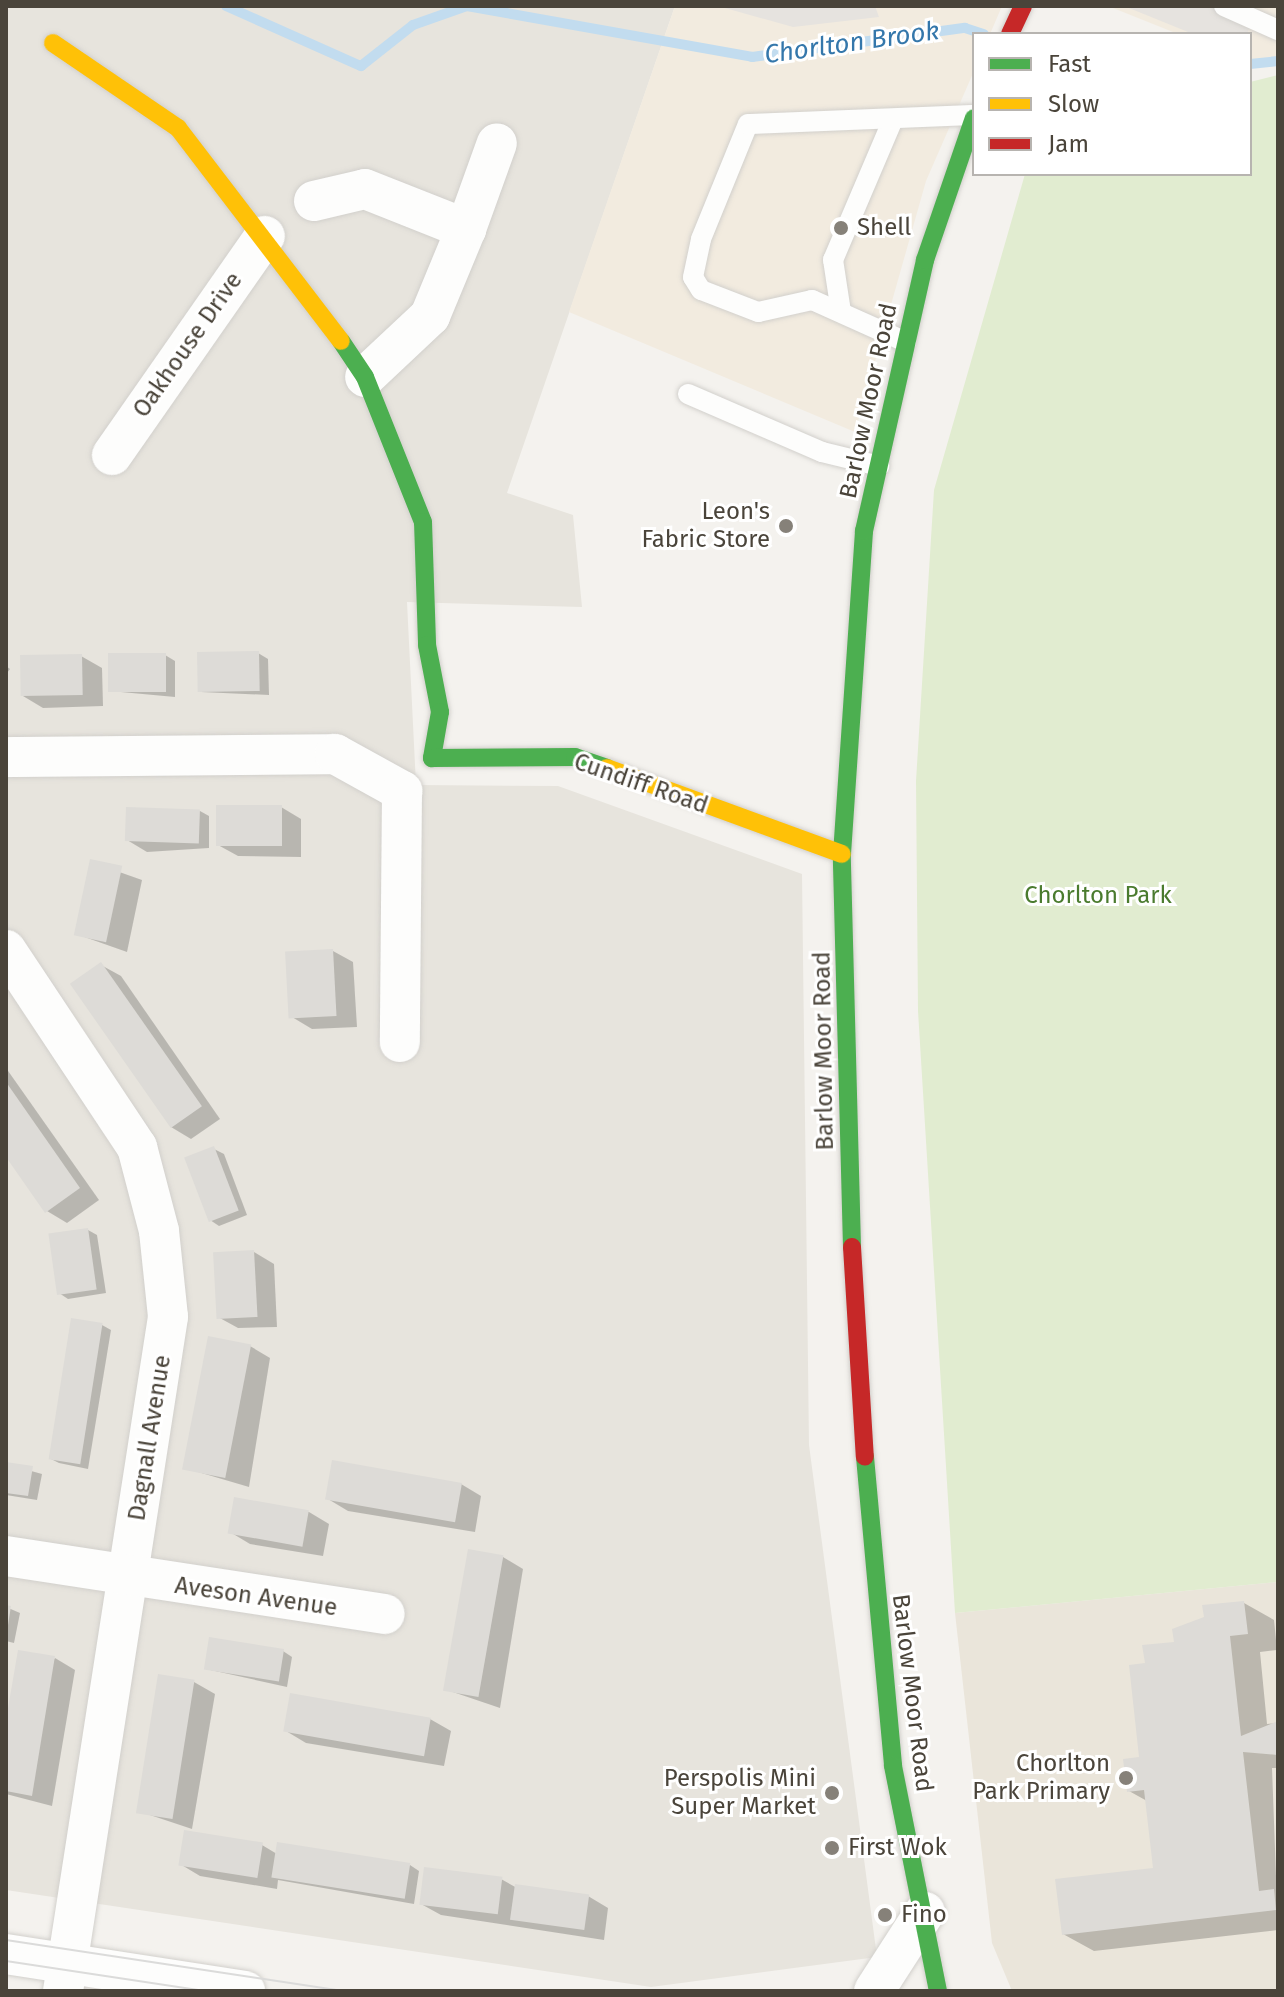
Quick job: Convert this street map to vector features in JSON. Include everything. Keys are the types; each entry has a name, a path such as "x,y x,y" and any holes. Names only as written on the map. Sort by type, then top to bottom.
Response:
{"main road":[{"path":"1011,32 1022,7"},
{"path":"53,43 178,128 265,236 365,377"},
{"name":"Barlow Moor Road","path":"938,1991 925,1912 893,1766 855,1351 842,854 864,531 925,260 972,123"},
{"name":"Cundiff Road","path":"365,377 423,522 427,645 440,712 432,758 575,757 842,854"}],"street":[{"path":"365,377 430,316 497,143"},
{"path":"314,201 365,189 466,229"},
{"name":"Oakhouse Drive","path":"112,455 265,236"},
{"path":"6,757 335,754 402,791 400,1042"},
{"name":"Dagnall Avenue","path":"6,950 137,1147 159,1231 168,1317 65,1977"},
{"name":"Aveson Avenue","path":"6,1556 128,1579 385,1614"},
{"path":"874,1991 925,1912"},
{"path":"6,1954 65,1977 245,1991"}],"lane":[{"path":"1224,6 1278,30"},
{"path":"906,342 812,300 758,312 701,290 693,277 748,124 972,117"},
{"path":"841,312 833,260 893,119"},
{"path":"688,394 822,452 879,466"}],"shaded area":[{"path":"6,6 675,6 507,493 573,515 582,607 407,602 416,785 558,786 802,874 809,1445 877,1957 651,1987 6,1890"},
{"path":"675,6 1002,6 991,32 972,32 972,76 926,181 855,432 569,312"},
{"path":"718,6 875,6 879,17 793,27"},
{"path":"1108,6 1278,6 1278,59 1252,63 1252,32 1173,32"},
{"path":"1124,6 1257,6 1248,32 1188,32"},
{"name":"Chorlton Park Primary","path":"1278,1582 1278,1991 1012,1991 992,1943 955,1613"}],"green space":[{"name":"Chorlton Park","path":"1278,75 1278,1582 955,1613 918,1011 916,781 934,490 1024,176 1252,176 1252,82"}],"building":[{"path":"259,651 260,691 198,692 197,652"},
{"path":"108,653 166,653 166,692 108,692"},
{"path":"82,654 83,695 21,696 20,655"},
{"path":"216,805 282,805 282,846 216,846"},
{"path":"126,807 200,810 199,844 125,841"},
{"path":"90,859 122,866 106,942 74,935"},
{"path":"333,949 337,1016 289,1018 285,952"},
{"path":"101,962 202,1106 171,1128 70,984"},
{"path":"6,1082 80,1188 45,1213 6,1157"},
{"path":"214,1146 239,1210 209,1222 184,1157"},
{"path":"88,1228 97,1289 57,1295 48,1234"},
{"path":"254,1250 258,1317 217,1319 213,1252"},
{"path":"71,1318 103,1323 80,1464 49,1459"},
{"path":"208,1336 251,1344 225,1478 182,1470"},
{"path":"332,1460 462,1483 455,1522 325,1499"},
{"path":"6,1462 33,1466 28,1496 6,1493"},
{"path":"234,1497 309,1510 302,1547 228,1533"},
{"path":"468,1549 503,1555 478,1697 443,1691"},
{"path":"1244,1601 1248,1634 1230,1636 1241,1736 1278,1721 1278,1755 1243,1752 1259,1891 1274,1889 1276,1910 1062,1935 1055,1879 1153,1868 1144,1790 1127,1792 1123,1759 1139,1757 1129,1665 1145,1663 1142,1645 1174,1642 1172,1629 1204,1617 1202,1605"},
{"path":"6,1605 11,1606 8,1625 6,1625"},
{"path":"209,1637 284,1649 279,1681 204,1670"},
{"path":"18,1650 55,1656 32,1796 6,1791 6,1720"},
{"path":"158,1674 195,1680 172,1819 136,1813"},
{"path":"290,1693 431,1718 424,1756 283,1731"},
{"path":"184,1830 263,1843 257,1878 178,1866"},
{"path":"277,1842 410,1863 405,1899 271,1878"},
{"path":"424,1867 502,1877 498,1914 419,1905"},
{"path":"515,1884 589,1894 584,1930 510,1920"}],"waterway":[{"name":"Chorlton Brook","path":"226,6 361,66 413,25 467,6 752,57 965,28 978,32"},
{"name":"Chorlton Brook","path":"1252,64 1278,61"}],"tram line":[{"path":"6,1940 343,1991"},
{"path":"6,1961 205,1991"}],"traffic: fast":[{"path":"852,1247 842,854 864,531 925,260 972,124"},
{"path":"341,341 365,377 423,522 427,645 440,712 432,758 575,757 607,768"},
{"path":"865,1457 893,1766 938,1991"}],"traffic: slow":[{"path":"53,43 178,128 341,341"},
{"path":"607,768 842,854"}],"traffic: jam":[{"path":"1011,32 1023,6"},
{"path":"852,1247 865,1457"}],"place":[{"name":"Shell","path":"841,228"},
{"name":"Leon's Fabric Store","path":"786,526"},
{"name":"Chorlton Park Primary","path":"1126,1778"},
{"name":"Perspolis Mini Super Market","path":"832,1793"},
{"name":"First Wok","path":"832,1848"},
{"name":"Fino","path":"885,1915"}]}
